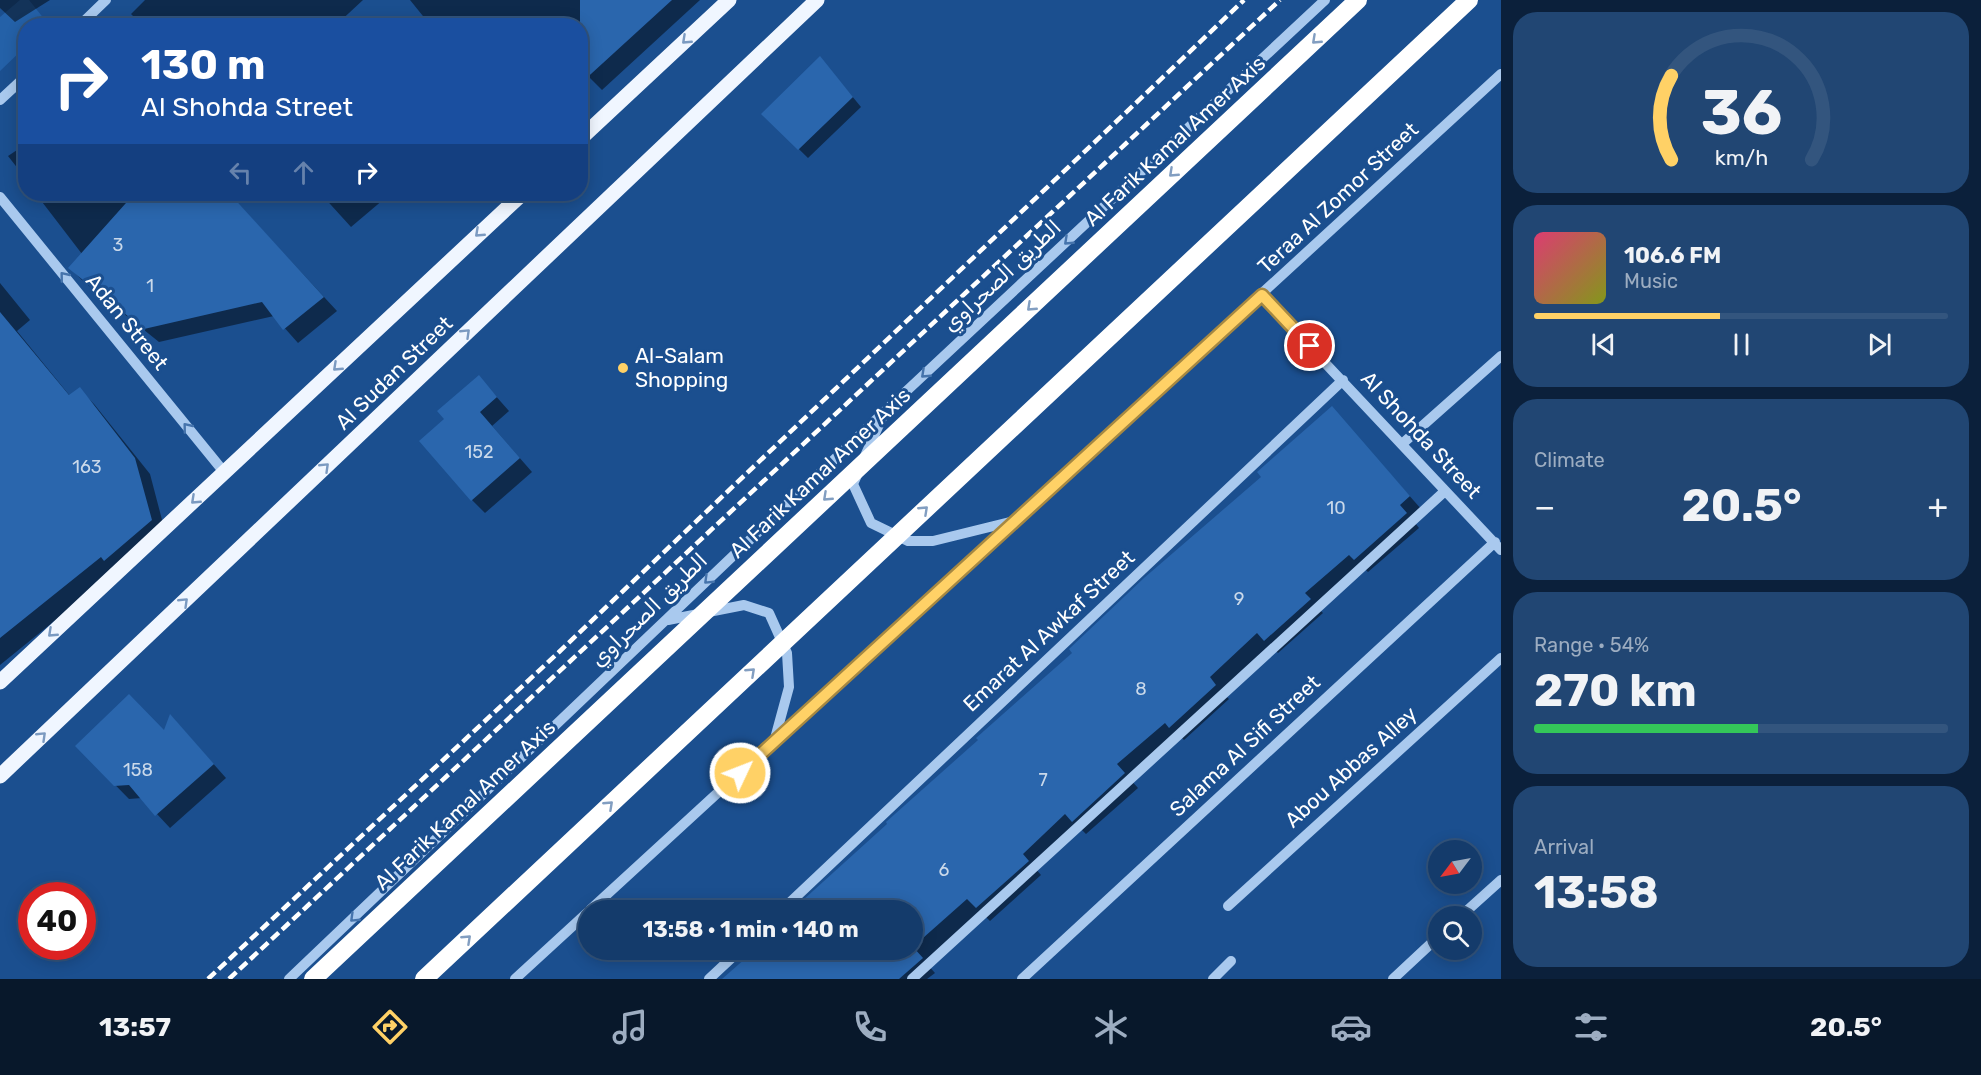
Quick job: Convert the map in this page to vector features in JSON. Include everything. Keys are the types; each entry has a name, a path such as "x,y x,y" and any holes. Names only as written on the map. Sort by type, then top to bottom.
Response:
{"highway":[{"name":"Al Farik Kamal Amer Axis","path":"313,979 1358,0"},
{"path":"424,979 1469,0"}],"main road":[{"path":"588,132 729,0"},
{"name":"Al Sudan Street","path":"0,776 817,0"},
{"name":"Al Sudan Street","path":"0,682 514,201"}],"street":[{"path":"87,18 106,0"},
{"name":"الطريق الصحراوي","path":"290,979 884,412 1325,0"},
{"name":"Teraa Al Zomor Street","path":"601,900 1501,74"},
{"path":"0,100 18,83"},
{"name":"Adan Street","path":"0,197 224,472"},
{"name":"Al Shohda Street","path":"1262,295 1498,546"},
{"path":"1402,444 1501,356"},
{"name":"Emarat Al Awkaf Street","path":"793,900 1343,380"},
{"path":"884,412 853,484 871,523 908,541 933,541 1015,521"},
{"path":"912,979 1445,491"},
{"name":"Salama Al Sifi Street","path":"1022,979 1498,546"},
{"path":"666,620 744,605 770,613 787,653 789,687 774,742"},
{"name":"Abou Abbas Alley","path":"1228,906 1501,658"},
{"path":"1472,906 1501,879"},
{"name":"Teraa Al Zomor Street","path":"515,979 578,921"},
{"path":"1393,979 1428,946"},
{"path":"709,979 730,960"},
{"path":"1213,979 1231,962"}],"shaded area":[{"path":"20,0 29,0 43,18 18,18 18,54 0,71 0,17"}],"building":[{"path":"580,0 672,0 588,77 588,18 580,18"},
{"path":"820,56 853,97 798,150 761,114"},
{"path":"128,201 236,201 324,297 283,330 262,302 144,329 68,268"},
{"path":"0,312 69,395 80,387 135,458 152,520 104,561 101,557 0,638"},
{"path":"479,375 497,397 480,412 520,458 471,501 419,441 444,419 437,411"},
{"path":"1332,406 1410,496 1400,505 1407,513 1354,560 1349,555 1305,593 1311,599 1264,641 1257,633 1210,677 1216,685 1169,728 1165,723 1117,764 1125,773 1072,822 1065,814 1023,854 1029,861 976,908 967,899 923,938 923,900 803,900 978,740 976,738 1072,653 1069,649 1144,578 1261,477 1257,472"},
{"path":"129,694 164,730 170,714 214,764 155,816 129,785 114,786 75,746"},
{"path":"744,960 921,960 899,979 722,979"}],"railway":[{"path":"208,979 559,652 1244,0"},
{"path":"229,979 1280,0"}],"place":[{"name":"Al-Salam Shopping","path":"623,368"}],"route":[{"path":"740,773 1262,295 1310,346"}]}
